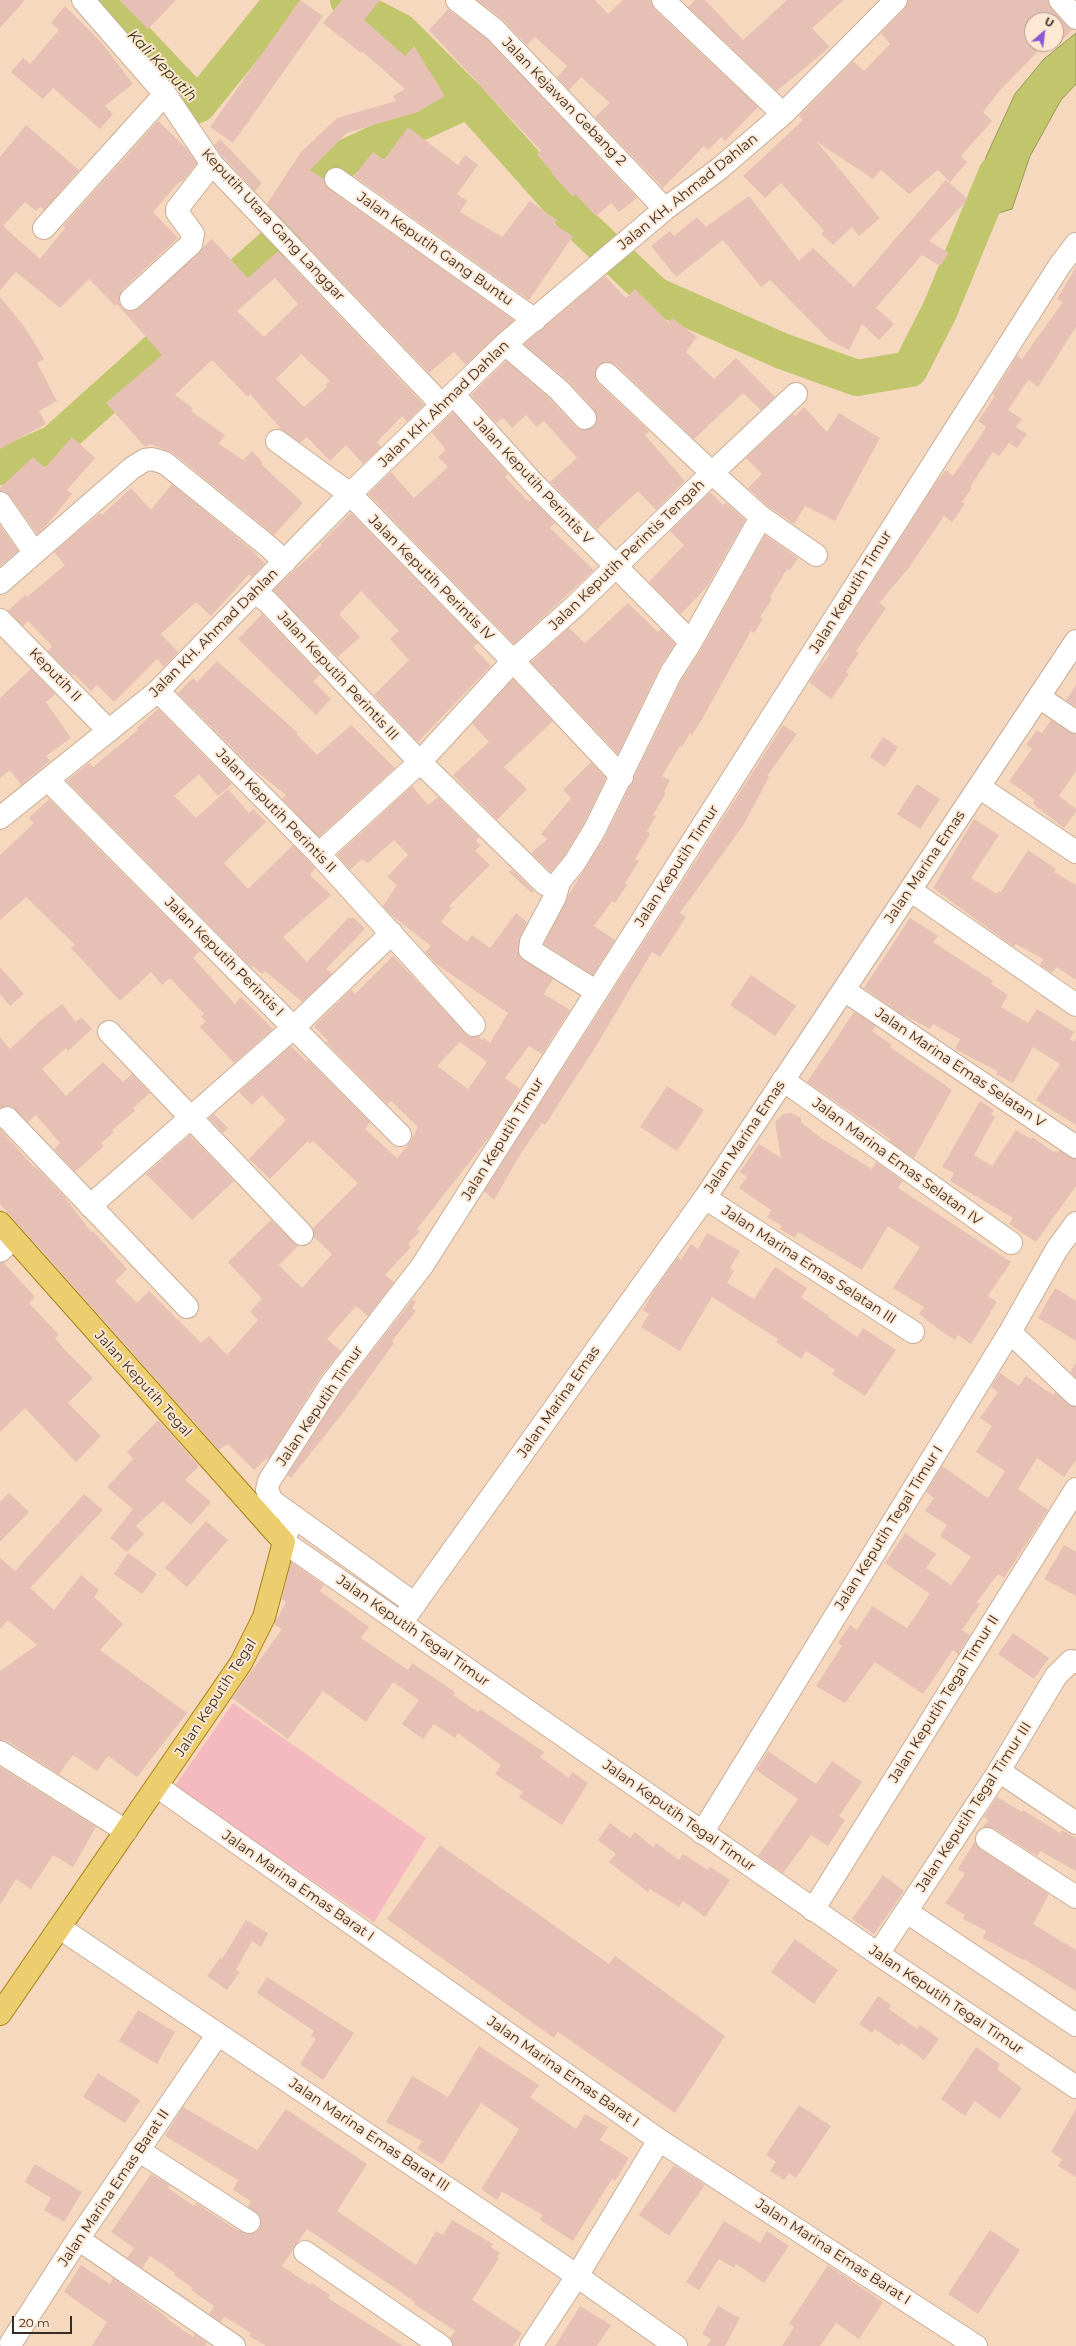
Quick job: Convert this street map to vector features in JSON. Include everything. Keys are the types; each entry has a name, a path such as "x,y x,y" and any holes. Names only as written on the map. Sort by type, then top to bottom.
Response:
{"main road":[{"name":"Jalan Keputih Tegal","path":"0,2012 158,1787 251,1646 269,1604 284,1542 253,1506 4,1238"}],"street":[{"name":"Keputih Utara Gang Langgar","path":"83,0 165,94 212,164 292,246 447,399"},
{"name":"Jalan Kejawan Gebang 2","path":"457,0 500,35 666,209"},
{"path":"662,0 783,114"},
{"name":"Jalan KH. Ahmad Dahlan","path":"0,818 158,691 350,494 447,399 506,344 599,265 666,209 719,170 783,114 890,2"},
{"path":"44,228 165,94"},
{"path":"132,300 191,244 193,234 177,212 177,209 212,164"},
{"name":"Jalan Keputih Gang Buntu","path":"336,179 535,320"},
{"name":"Jalan Keputih Timur","path":"292,1516 269,1498 266,1490 269,1481 331,1384 422,1266 1060,264 1076,244"},
{"path":"506,344 559,390 585,418"},
{"path":"607,374 712,473 796,394"},
{"name":"Jalan Keputih Perintis V","path":"447,399 691,642"},
{"name":"Jalan Keputih Perintis IV","path":"277,441 350,494 513,661 622,777"},
{"path":"0,583 132,468 145,460 152,459 165,463 269,547 285,562"},
{"name":"Jalan Keputih Perintis Tengah","path":"513,661 574,608 615,566 712,473 762,518 816,555"},
{"path":"0,503 34,552"},
{"path":"597,992 530,950 531,942 555,897 552,885 595,829 622,777 662,691 762,518"},
{"name":"Jalan Keputih Perintis III","path":"254,592 268,602 420,762 552,885"},
{"name":"Keputih II","path":"0,620 109,730"},
{"name":"Jalan Marina Emas","path":"401,1623 705,1198 1076,641"},
{"path":"319,854 420,762 513,661"},
{"name":"Jalan Keputih Perintis II","path":"158,691 319,854 474,1025"},
{"path":"1039,697 1076,722"},
{"name":"Jalan Keputih Perintis I","path":"48,780 400,1134"},
{"path":"979,787 1076,852"},
{"path":"910,890 1076,1005"},
{"path":"90,1206 294,1027 392,933"},
{"name":"Jalan Marina Emas Selatan V","path":"844,990 1076,1147"},
{"path":"109,1032 302,1234"},
{"name":"Jalan Marina Emas Selatan IV","path":"783,1080 1011,1243"},
{"path":"8,1118 187,1307"},
{"name":"Jalan Marina Emas Selatan III","path":"705,1198 912,1332"},
{"name":"Jalan Keputih Tegal Timur I","path":"702,1833 1010,1332 1057,1249 1076,1223"},
{"path":"1010,1332 1076,1395"},
{"name":"Jalan Keputih Tegal Timur II","path":"813,1910 1076,1489"},
{"path":"284,1542 292,1516 414,1604"},
{"name":"Jalan Keputih Tegal Timur","path":"284,1542 813,1910 1076,2087"},
{"name":"Jalan Keputih Tegal Timur III","path":"878,1954 999,1771 1056,1676 1073,1662"},
{"path":"0,1752 126,1831"},
{"path":"999,1771 1076,1823"},
{"name":"Jalan Marina Emas Barat I","path":"158,1787 659,2140 976,2346"},
{"path":"987,1839 1076,1897"},
{"path":"907,1912 1076,2024"},
{"name":"Jalan Marina Emas Barat III","path":"60,1928 577,2276 676,2346"},
{"name":"Jalan Marina Emas Barat II","path":"9,2342 218,2034"},
{"path":"531,2346 577,2276 659,2140"},
{"path":"138,2150 249,2222"},
{"path":"78,2239 234,2346"},
{"path":"306,2252 441,2346"}],"shaded area":[{"path":"1076,33 1076,84 1061,100 1030,156 1012,209 971,221 986,157 1015,94 1044,59 1053,52 1064,52 1064,43"},
{"path":"233,1703 426,1838 374,1922 174,1787"}],"building":[{"path":"0,0 25,0 0,28"},
{"path":"119,0 176,0 148,29"},
{"path":"300,0 323,16 233,143 210,127"},
{"path":"342,0 380,0 364,20 405,56 414,46 445,96 418,112 347,133 310,170 324,179 329,189 514,320 466,365 454,352 429,373 267,204 301,152 337,118 396,101 393,96 405,89 363,52 361,53 323,23"},
{"path":"477,0 595,0 608,14 623,0 651,0 654,9 758,107 725,141 721,137 708,150 704,146 663,188 595,117 610,103 581,77 569,90 557,77 567,66 535,37 527,45 503,20"},
{"path":"695,0 705,0 743,40 787,0 844,0 812,28 830,47 777,91 688,7"},
{"path":"908,0 1048,0 1051,8 1055,12 1024,12 1024,52 1037,52 1001,89 983,112 992,121 961,156 967,162 950,182 938,170 909,194 881,170 873,179 817,142 880,218 859,236 852,227 833,245 821,234 824,231 781,183 765,198 743,176 803,120 799,116 853,61 864,71 890,44 881,33 905,9"},
{"path":"65,6 102,43 133,84 105,106 113,114 100,129 53,88 43,99 11,72 23,58 30,64 59,30 51,23"},
{"path":"448,9 487,39 637,198 619,212 611,203 596,216 575,194 573,197 537,155 541,151 429,30"},
{"path":"1064,22 1072,30 1064,38"},
{"path":"158,121 187,149 197,163 182,182 179,182 153,212 178,238 122,290 119,301 122,308 133,311 139,308 212,239 248,278 278,251 424,405 407,422 402,416 377,442 381,447 363,464 346,445 330,461 307,437 300,443 282,430 250,394 248,397 212,360 175,395 193,408 191,411 225,435 219,444 243,460 252,451 263,463 261,464 303,503 274,535 173,453 150,444 145,447 106,403 162,355 117,304 115,306 89,279 60,308 16,272 0,290 0,157 26,125 79,170 44,210 40,207 36,211 25,202 3,226 40,259 65,228 63,226","holes":["275,278 298,304 264,337 237,311","301,354 330,381 325,385 327,387 304,407 276,379"]},
{"path":"408,127 458,165 465,155 478,165 457,194 467,201 460,212 502,237 530,201 557,220 554,224 573,236 529,300 354,176 373,152 384,160"},
{"path":"220,139 262,183 255,191 222,156 214,145"},
{"path":"946,180 968,199 929,241 949,253 940,266 922,255 876,308 894,324 879,340 862,324 849,350 829,340 770,280 761,287 723,240 676,277 651,246 670,231 674,236 697,217 706,227 749,196 799,261 813,248 854,287"},
{"path":"1076,267 1076,327 1038,387 1028,380 1008,410 1022,419 1016,427 1027,434 1017,448 1009,443 999,456 993,452 970,487 972,488 962,502 965,504 952,522 944,516 908,569 879,603 886,608 856,651 859,653 846,672 849,674 831,699 809,682 830,654 828,652 935,484 946,470 953,476 977,441 986,427 978,421 995,396 993,394 1017,356 1022,359 1063,302 1057,299"},
{"path":"605,276 626,298 635,289 669,323 672,318 697,337 686,352 714,379 736,358 775,397 761,410 743,393 694,439 616,365 609,362 598,365 595,372 598,383 649,431 645,435 685,481 656,510 638,491 597,529 550,482 577,458 544,421 537,427 526,415 512,428 503,418 496,423 471,395 506,361 550,399 576,427 582,430 593,427 597,421 594,409 567,380 524,344"},
{"path":"0,297 26,329 44,359 37,363 57,401 39,411 46,424 0,449"},
{"path":"804,407 827,432 839,413 880,438 835,521 805,506 794,524 769,507 748,488 762,474 746,458 793,414 795,416"},
{"path":"453,412 508,474 505,477 529,502 532,499 555,523 550,528 594,570 514,644 368,494 391,472 414,498 448,467 438,457 446,450 432,432"},
{"path":"72,437 95,458 67,490 72,494 46,526 37,534 10,496 0,491 0,488 33,457 45,468"},
{"path":"172,484 257,554 256,555 265,563 252,577 249,574 211,616 196,602 174,622 161,634 178,652 164,667 157,659 114,702 97,685 91,691 74,674 72,675 48,651 52,646 28,621 23,626 8,611 25,595 27,597 65,565 54,552 100,513 102,515 131,488 151,510"},
{"path":"710,492 723,505 726,503 745,520 707,587 681,614 649,582 684,545 670,531"},
{"path":"351,513 478,643 473,647 491,666 418,742 374,695 409,660 390,639 399,631 361,591 339,614 360,637 338,657 273,590 322,545 321,543"},
{"path":"0,525 18,551 0,566"},
{"path":"765,535 798,558 789,571 787,569 770,597 772,599 760,617 763,619 754,633 751,631 701,721 692,735 690,733 682,747 680,746 662,776 670,780 664,792 666,793 653,815 656,816 647,831 650,834 635,859 639,861 625,883 627,885 615,903 612,901 594,926 615,940 593,975 544,944 568,896 606,835 682,679 702,648"},
{"path":"628,603 658,632 661,629 675,644 660,667 618,754 531,662 569,628 585,643"},
{"path":"262,614 320,675 313,681 331,699 316,715 238,639"},
{"path":"217,661 298,733 296,734 317,755 351,725 395,768 319,837 282,799 286,795 251,767 178,693 193,678 197,682"},
{"path":"31,669 55,694 46,702 71,738 46,756 50,761 21,785 10,770 0,778 0,698"},
{"path":"513,679 553,721 504,767 527,789 497,820 453,775 489,742 472,724"},
{"path":"1076,685 1076,707 1066,700"},
{"path":"158,709 232,784 218,796 199,774 174,796 196,818 228,789 249,813 253,809 266,822 224,863 248,889 293,845 315,868 310,875 331,895 283,937 307,962 348,918 354,918 365,929 326,969 332,974 302,1002 265,971 262,974 253,966 251,967 67,781 89,763 93,767 138,730 137,728"},
{"path":"1051,720 1069,732 1076,734 1076,771 1059,796 1076,809 1076,812 1064,828 1033,804 1035,800 1009,781 1032,749 1026,745 1037,730 1042,733"},
{"path":"783,725 797,734 767,776 769,777 744,824 680,913 686,917 660,957 652,952 596,1046 545,1125 542,1123 521,1153 494,1200 484,1191"},
{"path":"883,737 898,747 885,767 870,757"},
{"path":"591,762 606,778 584,823 565,855 551,872 531,853 548,839 541,834 571,798 563,790"},
{"path":"917,784 940,799 920,829 897,814"},
{"path":"412,786 428,805 438,797 479,837 476,841 481,845 475,851 490,865 449,906 452,908 441,922 467,942 472,935 490,948 516,913 527,922 519,940 519,956 553,979 544,994 570,1010 542,1054 529,1046 505,1078 520,1089 490,1136 417,1229 420,1231 408,1244 411,1247 385,1275 394,1282 368,1316 356,1306 327,1339 341,1351 320,1377 268,1460 266,1459 254,1470 228,1444 219,1450 0,1204 0,1129 34,1167 35,1166 64,1196 91,1232 93,1231 127,1269 115,1281 137,1303 149,1291 201,1343 209,1336 227,1355 258,1320 250,1312 262,1299 228,1262 271,1220 298,1246 279,1265 302,1288 332,1254 314,1237 313,1228 358,1183 313,1141 310,1144 308,1141 270,1179 249,1159 286,1120 262,1095 252,1105 239,1092 291,1046 306,1061 308,1060 370,1122 365,1129 397,1158 409,1144 418,1127 391,1101 387,1104 326,1042 328,1041 314,1026 351,990 355,994 393,956 470,1037 479,1036 482,1040 484,1038 490,1043 508,1013 436,964 425,952 431,946 391,915 383,906 397,885 387,877 408,855 394,840 368,863 362,859 350,870 337,855","holes":["460,1042 487,1062 468,1089 437,1066"]},
{"path":"49,799 200,951 193,958 235,1004 241,997 273,1029 234,1063 200,1027 206,1021 201,1017 204,1014 170,978 162,985 151,972 120,1001 71,948 75,945 26,897 0,920 0,855 34,823 29,818"},
{"path":"974,819 999,835 971,878 997,894 999,891 1001,892 1028,850 1056,869 1054,872 1076,885 1076,980 1056,967 1052,973 1040,965 1043,959 1016,944 1014,947 933,888"},
{"path":"512,870 534,891 532,893 509,872"},
{"path":"910,918 938,936 933,942 993,981 991,984 1008,995 1001,1007 1028,1023 1037,1009 1074,1032 1070,1039 1074,1042 1076,1039 1076,1125 1036,1100 1060,1064 1033,1047 1013,1083 996,1074 997,1071 955,1049 960,1039 933,1024 930,1029 900,1013 864,988"},
{"path":"0,967 24,994 10,1006 0,994"},
{"path":"751,975 796,1006 775,1036 730,1005"},
{"path":"62,1004 76,1022 81,1017 92,1029 68,1051 66,1048 42,1069 66,1096 103,1062 123,1082 132,1074 150,1093 133,1108 135,1111 112,1130 114,1132 101,1143 104,1146 75,1172 54,1149 60,1143 36,1115 28,1122 11,1106 0,1108 0,1037 10,1049 40,1021"},
{"path":"854,1012 876,1026 872,1031 892,1045 890,1047 952,1090 914,1158 889,1141 890,1139 807,1082"},
{"path":"667,1086 704,1110 677,1151 640,1127"},
{"path":"980,1101 994,1110 991,1114 995,1117 974,1155 992,1166 1016,1130 1031,1139 1032,1137 1054,1152 1060,1151 1076,1159 1076,1186 1036,1242 1009,1224 1013,1218 950,1181 954,1173 942,1167"},
{"path":"791,1113 801,1118 801,1122 821,1138 872,1169 876,1162 903,1181 898,1188 1011,1262 988,1296 997,1302 971,1344 958,1335 955,1340 941,1331 919,1314 924,1307 893,1288 920,1247 888,1226 862,1270 798,1232 795,1238 780,1229 782,1226 767,1217 771,1210 739,1188 747,1177 740,1172 759,1144 781,1158 775,1122 783,1114"},
{"path":"214,1114 228,1128 223,1133 209,1118"},
{"path":"190,1135 234,1181 192,1220 146,1174"},
{"path":"707,1233 740,1251 730,1268 734,1271 727,1283 754,1299 775,1267 807,1288 801,1297 857,1337 863,1328 896,1350 865,1396 832,1374 835,1370 806,1351 801,1359 776,1342 778,1339 712,1297 680,1351 641,1327 649,1314 643,1310 654,1291 678,1257 681,1260 691,1244 698,1249"},
{"path":"0,1263 4,1263 35,1297 29,1303 59,1335 55,1338 64,1349 93,1378 68,1403 101,1436 76,1462 25,1408 0,1432"},
{"path":"1055,1288 1076,1301 1076,1341 1038,1318"},
{"path":"413,1299 416,1302 412,1308 416,1311 392,1341 394,1343 353,1400 291,1478 287,1475 341,1391"},
{"path":"1076,1363 1076,1378 1070,1372"},
{"path":"1000,1373 1019,1386 1026,1376 1053,1395 1055,1392 1068,1404 1076,1407 1076,1460 1064,1477 1037,1458 1018,1489 1048,1510 1004,1578 998,1574 977,1602 980,1604 962,1630 970,1635 958,1654 953,1650 923,1694 875,1662 845,1703 816,1686 842,1646 838,1643 850,1625 857,1630 872,1606 907,1628 930,1594 885,1563 905,1533 936,1554 926,1568 951,1585 971,1557 940,1536 947,1525 925,1511 934,1498 926,1492 942,1466 988,1498 1005,1471 976,1452 992,1426 980,1418 998,1392 991,1387"},
{"path":"158,1420 199,1466 185,1480 211,1502 191,1525 163,1501 136,1526 144,1534 127,1552 110,1538 133,1509 107,1487 133,1459 127,1452"},
{"path":"9,1493 29,1512 0,1542 0,1502"},
{"path":"84,1494 103,1510 30,1588 54,1610 81,1575 99,1590 94,1597 123,1624 100,1650 187,1713 137,1777 108,1756 97,1771 73,1755 59,1774 7,1741 0,1740 0,1671 37,1645 8,1620 0,1629 0,1558 15,1571"},
{"path":"206,1521 228,1540 187,1587 165,1568"},
{"path":"1064,1545 1076,1552 1076,1596 1044,1579"},
{"path":"128,1553 157,1574 142,1594 114,1574"},
{"path":"291,1562 324,1585 320,1591 369,1627 361,1638 408,1670 412,1663 455,1692 453,1695 478,1712 480,1709 544,1752 540,1757 569,1778 572,1772 588,1783 562,1825 519,1797 523,1792 495,1774 501,1765 458,1733 455,1738 434,1724 423,1739 402,1724 419,1700 393,1682 366,1722 323,1691 288,1739 232,1698 282,1629 274,1624 286,1602 282,1599"},
{"path":"1013,1633 1049,1658 1034,1679 998,1654"},
{"path":"768,1751 816,1784 832,1761 862,1782 839,1816 845,1820 828,1846 811,1835 783,1873 758,1856 798,1799 756,1770"},
{"path":"0,1767 96,1827 73,1867 53,1855 31,1889 16,1879 0,1905"},
{"path":"997,1797 1022,1812 1023,1810 1060,1833 1062,1830 1076,1838 1076,1871 1040,1851 1037,1856 993,1828 983,1827 988,1820 984,1817"},
{"path":"610,1823 630,1838 635,1832 653,1847 656,1843 679,1860 683,1854 708,1870 710,1867 730,1880 705,1917 683,1901 679,1907 650,1889 648,1892 609,1862 616,1854 598,1840"},
{"path":"975,1841 980,1849 1049,1894 1033,1924 1076,1950 1076,1991 1024,1959 1023,1960 983,1938 986,1931 963,1919 965,1915 945,1903 965,1874 958,1869"},
{"path":"440,1845 609,1964 615,1956 725,2036 675,2113 558,2032 554,2038 387,1919"},
{"path":"883,1875 904,1891 874,1934 852,1919"},
{"path":"246,1920 268,1933 261,1947 252,1941 236,1970 240,1972 227,1990 207,1976 220,1958 222,1959"},
{"path":"795,1939 838,1970 814,2004 771,1972"},
{"path":"267,1977 354,2033 323,2080 300,2064 316,2039 311,2036 314,2031 257,1993"},
{"path":"878,1996 891,2005 889,2009 917,2029 920,2025 939,2039 924,2060 901,2043 899,2046 875,2029 872,2033 859,2024"},
{"path":"138,2010 175,2032 157,2064 119,2041"},
{"path":"479,2046 539,2085 530,2097 576,2129 585,2114 608,2127 600,2140 629,2158 615,2181 612,2179 573,2241 540,2220 543,2215 502,2192 497,2200 481,2189 519,2129 481,2103 442,2164 417,2149 422,2141 386,2122 412,2076 448,2097"},
{"path":"976,2047 1000,2064 997,2069 1022,2088 1000,2119 975,2101 965,2116 941,2099"},
{"path":"98,2073 140,2100 125,2123 83,2097"},
{"path":"799,2105 831,2126 796,2178 789,2173 784,2180 770,2171 776,2162 766,2155"},
{"path":"183,2107 257,2150 286,2109 367,2164 337,2211 416,2265 436,2231 443,2235 452,2220 493,2244 491,2247 500,2253 497,2257 499,2258 472,2300 522,2333 513,2346 453,2346 450,2338 455,2331 414,2304 415,2302 395,2288 307,2229 282,2266 310,2285 312,2283 330,2295 328,2298 403,2346 266,2346 249,2336 251,2333 225,2317 221,2322 209,2314 214,2306 191,2290 193,2288 174,2275 175,2273 150,2256 142,2268 127,2258 134,2248 111,2232 151,2174 170,2185 168,2188 194,2206 196,2203 235,2229 249,2234 255,2233 260,2228 260,2216 248,2207 251,2201 233,2190 238,2180 165,2136"},
{"path":"1076,2109 1076,2177 1058,2166 1062,2159 1051,2152"},
{"path":"35,2164 82,2192 64,2222 44,2210 51,2198 25,2182"},
{"path":"674,2165 705,2185 669,2236 639,2215"},
{"path":"724,2221 760,2243 767,2231 789,2246 764,2283 736,2264 734,2268 719,2259 699,2290 686,2282"},
{"path":"990,2230 1020,2250 978,2314 948,2294"},
{"path":"81,2265 110,2284 113,2278 193,2337 195,2334 207,2343 205,2345 207,2346 92,2346 107,2322 64,2292"},
{"path":"828,2265 883,2302 859,2339 836,2323 820,2346 782,2346 794,2327 789,2324"},
{"path":"580,2306 611,2325 597,2346 555,2346"},
{"path":"718,2306 740,2318 725,2346 707,2346 711,2339 702,2334"}],"waterway":[{"name":"Kali Keputih","path":"99,0 198,105 283,0"},
{"name":"Kali Keputih","path":"348,0 359,10 400,31 469,100"},
{"path":"0,467 54,443 272,247 300,218 325,175 350,155 469,100 576,220 655,295 782,351 857,378 910,369 940,310 996,174"}]}
